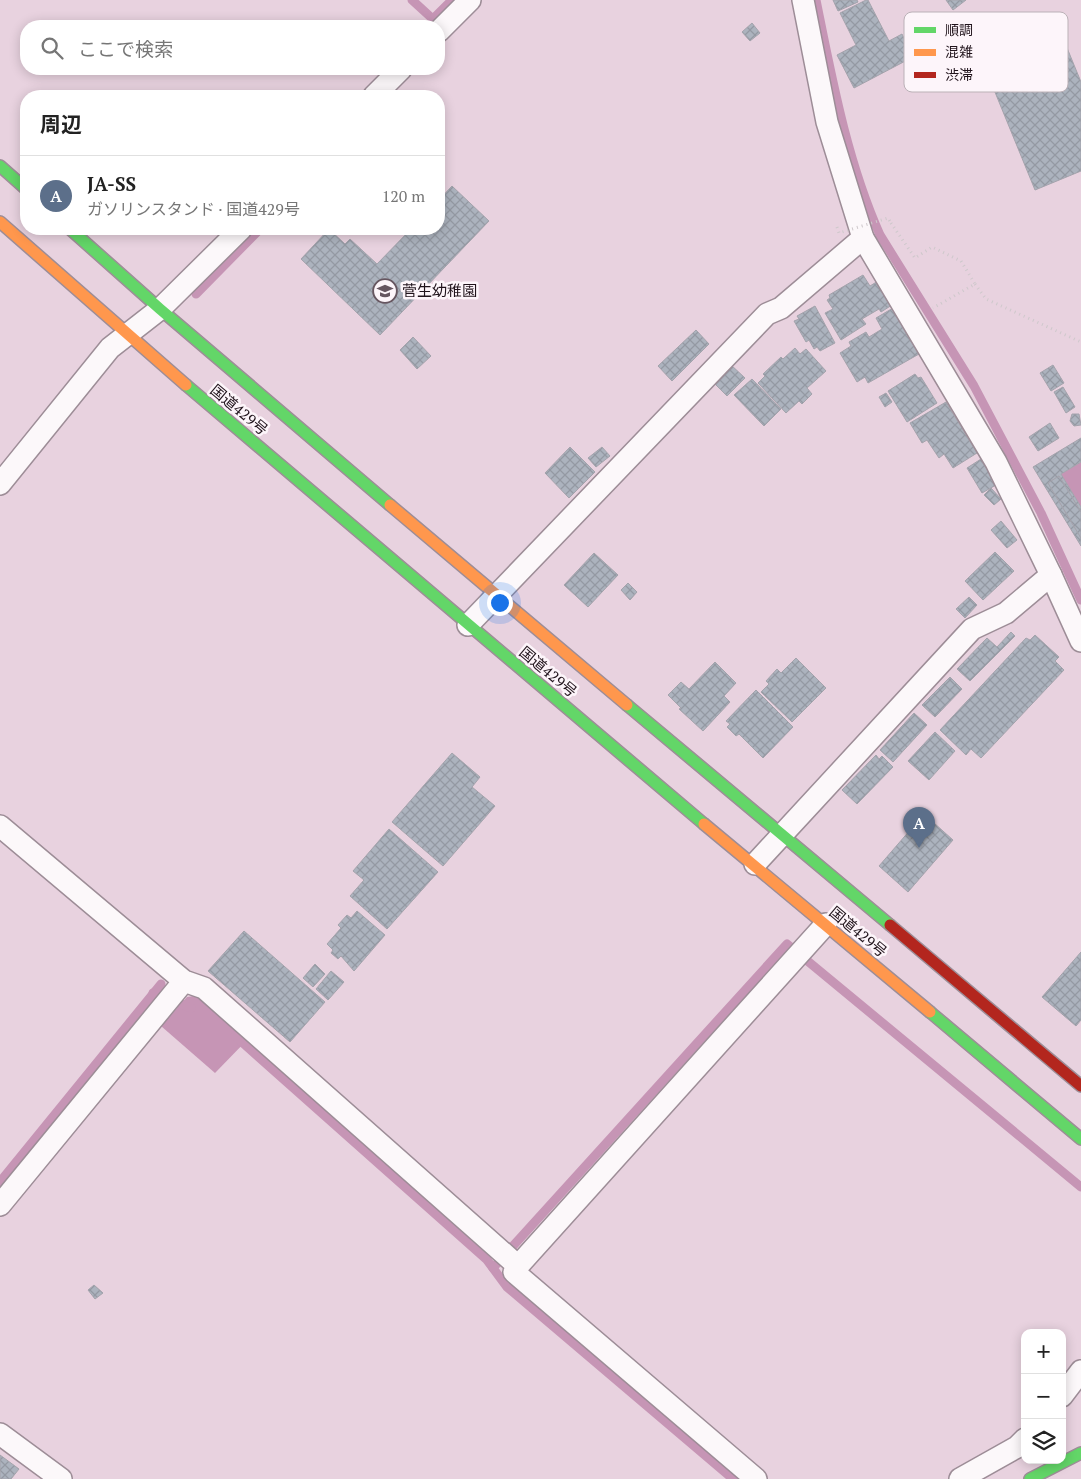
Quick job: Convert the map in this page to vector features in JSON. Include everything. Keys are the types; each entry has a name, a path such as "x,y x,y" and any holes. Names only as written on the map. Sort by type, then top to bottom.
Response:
{"highway":[{"path":"0,166 20,184"},
{"name":"国道429号","path":"0,222 127,334 468,625 1081,1139"},
{"name":"国道429号","path":"77,235 160,309 496,595 1081,1086"},
{"path":"1030,1479 1081,1454"}],"street":[{"path":"445,25 470,0"},
{"path":"803,0 827,122 863,238 996,462 1081,641"},
{"path":"380,90 395,75"},
{"path":"0,484 110,348 160,309 235,235"},
{"path":"468,625 767,314 781,308 863,238"},
{"path":"755,864 780,834 972,629 1006,613 1051,575"},
{"path":"0,826 180,986 204,988 511,1259 514,1272 756,1479"},
{"path":"511,1259 826,924"},
{"path":"0,1205 180,986"},
{"path":"1066,1391 1081,1371"},
{"path":"0,1434 61,1479"},
{"path":"960,1479 1017,1447 1021,1442"}],"path":[{"path":"837,227 839,233 888,218 916,258 932,247 961,261 986,299 1081,342"},
{"path":"932,308 975,284"}],"shaded area":[{"path":"1081,462 1081,507 1061,474"},
{"path":"200,995 249,1038 215,1073 161,1026 187,997"}],"building":[{"path":"833,0 857,0 858,2 838,11"},
{"path":"868,0 889,41 902,34 904,38 904,62 854,88 837,55 856,45 840,13"},
{"path":"946,0 966,0 953,10"},
{"path":"752,23 760,33 750,41 742,32"},
{"path":"1068,50 1081,82 1081,171 1035,190 995,92 1068,92"},
{"path":"452,186 489,221 380,335 301,259 323,235 335,235 345,244 350,239 377,264 405,235 445,235 445,194"},
{"path":"863,275 870,286 878,281 892,305 881,312 879,309 862,319 866,324 841,340 825,313 833,309 827,300 830,298 829,295"},
{"path":"815,306 835,343 820,351 817,347 814,349 809,340 806,342 794,321 799,319 797,316"},
{"path":"893,308 919,354 868,383 865,377 857,382 840,353 851,346 849,342 866,332 869,337 882,329 876,318"},
{"path":"696,330 709,344 672,381 658,366"},
{"path":"413,337 431,356 417,369 400,350"},
{"path":"795,348 800,354 806,349 826,371 807,388 812,394 802,404 799,401 786,413 758,383 765,376 763,374 781,357 783,359"},
{"path":"730,364 745,378 727,396 712,381"},
{"path":"1053,365 1064,383 1051,391 1040,373"},
{"path":"915,374 918,378 921,377 937,403 907,422 888,391"},
{"path":"752,379 781,409 764,426 734,395"},
{"path":"1063,387 1075,407 1066,413 1054,392"},
{"path":"886,393 892,402 885,407 879,397"},
{"path":"946,402 977,453 953,468 944,454 939,458 927,440 922,443 910,423"},
{"path":"1072,414 1079,414 1081,425 1074,426 1070,421"},
{"path":"1050,423 1059,438 1038,451 1029,437"},
{"path":"1081,438 1081,462 1061,474 1081,507 1081,512 1059,476 1048,483 1081,538 1081,546 1033,467"},
{"path":"570,447 595,472 569,498 545,473"},
{"path":"602,447 610,456 596,467 588,458"},
{"path":"981,459 996,485 982,493 967,468"},
{"path":"1059,476 1081,512 1081,538 1048,483"},
{"path":"991,488 1001,499 994,505 984,495"},
{"path":"1001,521 1017,540 1007,548 991,530"},
{"path":"995,552 1014,571 983,600 965,581"},
{"path":"594,553 618,575 588,607 564,585"},
{"path":"628,583 637,592 630,600 621,590"},
{"path":"969,597 977,605 965,618 956,609"},
{"path":"1011,632 1015,636 970,681 957,669 987,638 997,647"},
{"path":"1035,635 1059,657 1055,661 1064,670 981,758 971,749 966,755 940,730 1026,638 1030,640"},
{"path":"796,658 826,688 792,722 761,692 769,684 766,681 777,669 781,673"},
{"path":"715,662 736,683 724,696 730,702 703,731 679,709 681,708 668,695 681,682 689,689"},
{"path":"950,677 962,689 935,717 922,705"},
{"path":"756,690 793,727 763,758 739,734 736,736 727,727 730,724 726,721"},
{"path":"914,713 927,725 893,762 880,750"},
{"path":"935,732 955,751 929,780 908,761"},
{"path":"452,753 480,777 472,787 495,806 443,866 392,822"},
{"path":"876,755 879,759 882,756 893,767 857,804 842,790"},
{"path":"924,814 953,840 908,892 879,866"},
{"path":"389,829 438,872 387,929 350,896 364,880 353,871"},
{"path":"357,911 385,935 354,971 341,956 338,959 331,953 333,950 327,944 341,928 338,925 347,915 351,918"},
{"path":"244,931 325,1002 290,1042 208,971"},
{"path":"1081,952 1081,1020 1076,1026 1042,997"},
{"path":"315,964 325,974 313,987 303,978"},
{"path":"331,971 344,982 328,1000 316,989"},
{"path":"94,1285 103,1293 95,1299 88,1290"},
{"path":"0,1455 19,1469 11,1479 0,1479"}],"waterway":[{"path":"412,0 434,20"},
{"path":"434,18 452,0"},
{"path":"816,0 849,149 868,207 880,235 974,386 1041,513 1081,600"},
{"path":"196,294 254,235"},
{"path":"493,1268 787,944 1081,1187"},
{"path":"0,1182 161,984"},
{"path":"153,993 191,1008"},
{"path":"235,1036 487,1260 507,1287 733,1479"}],"traffic: fast":[{"path":"0,166 20,184"},
{"path":"77,235 160,309 390,505"},
{"path":"186,385 704,824"},
{"path":"627,705 890,925"},
{"path":"930,1012 1081,1139"},
{"path":"1030,1479 1081,1453"}],"traffic: slow":[{"path":"0,222 186,385"},
{"path":"390,505 627,705"},
{"path":"704,824 930,1012"}],"traffic: jam":[{"path":"890,925 1081,1086"}],"place":[{"name":"菅生幼稚園","path":"385,291"},
{"name":"JA-SS","path":"919,848"}]}
